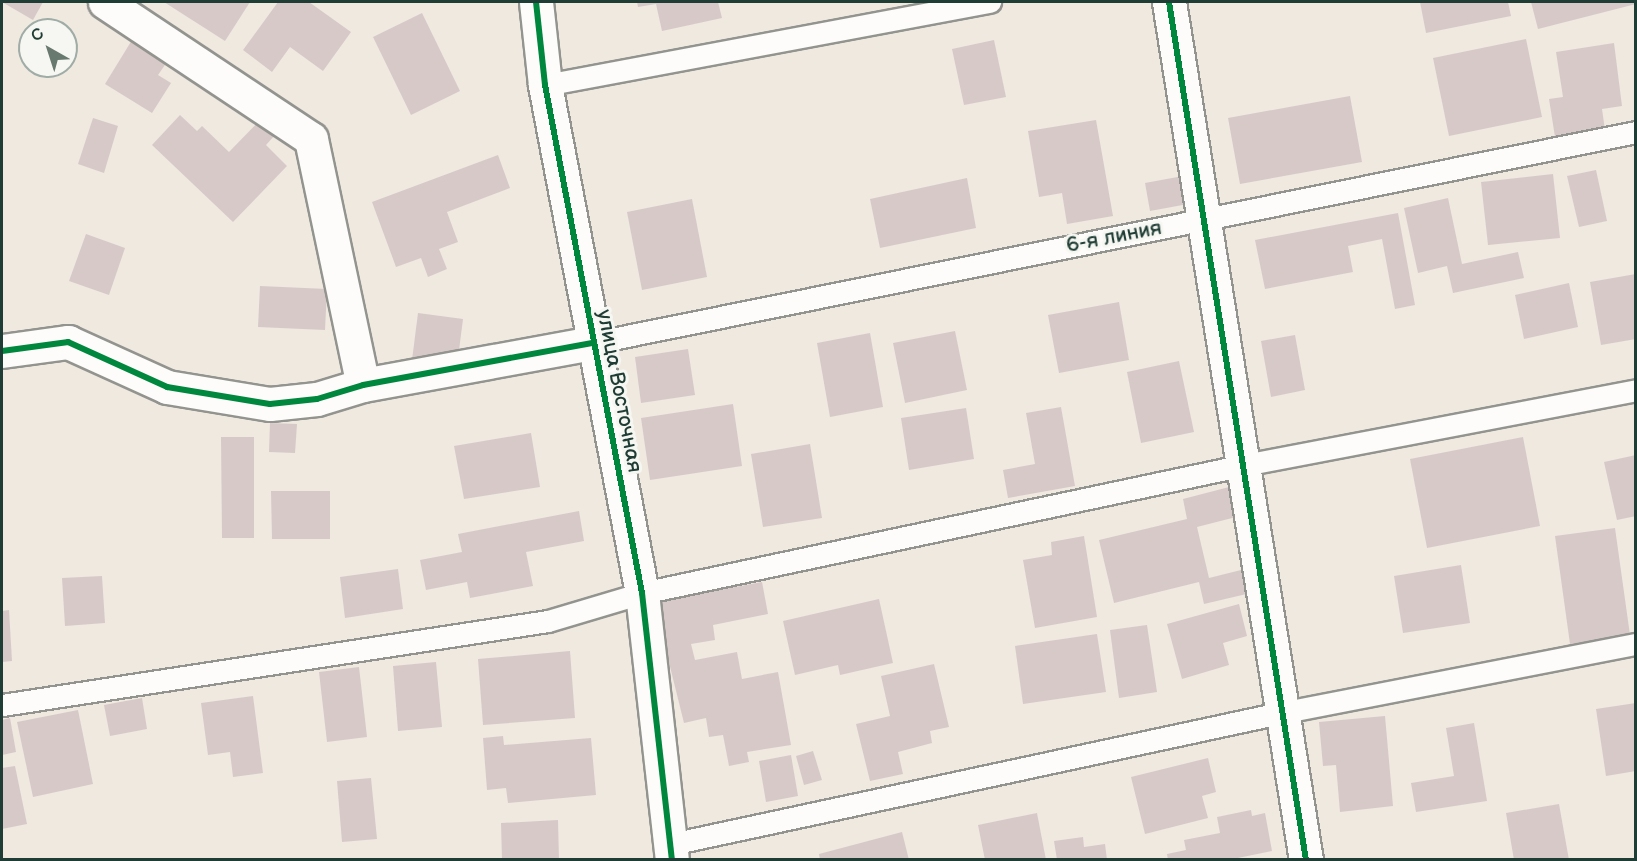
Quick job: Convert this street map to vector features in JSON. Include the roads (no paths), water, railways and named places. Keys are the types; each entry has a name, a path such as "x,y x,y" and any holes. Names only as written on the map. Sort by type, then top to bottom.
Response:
{"street":[{"path":"105,2 310,140 363,385"},
{"path":"1169,2 1206,219 1280,713 1306,860"},
{"name":"улица Восточная","path":"533,8 592,343 642,593 671,852"},
{"path":"2,351 68,342 167,387 270,404 317,399 363,385 592,343"}],"lane":[{"path":"545,85 990,2"},
{"name":"6-я линия","path":"592,343 1635,132"},
{"path":"2,705 548,621 642,593 1244,465 1635,390"},
{"path":"671,852 1280,713 1635,644"}]}
